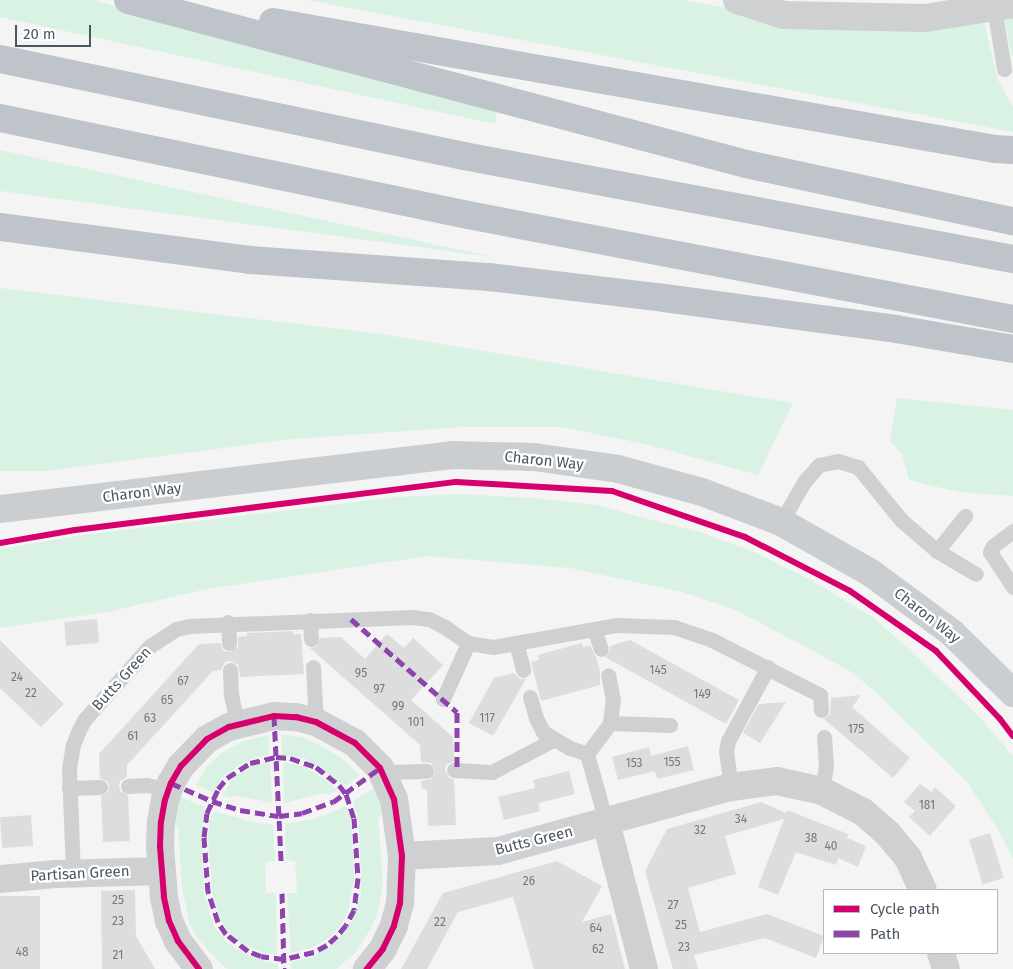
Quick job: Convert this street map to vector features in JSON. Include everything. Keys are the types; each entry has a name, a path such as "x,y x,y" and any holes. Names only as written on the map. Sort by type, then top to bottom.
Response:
{"highway":[{"path":"128,0 746,164 1013,221"},
{"path":"141,0 469,55 985,148 1013,150"},
{"path":"0,59 464,156 1013,259"},
{"path":"0,118 468,215 1013,319"},
{"path":"0,228 250,260 489,277 645,295 896,329 1013,349"}],"main road":[{"name":"Charon Way","path":"4,511 452,455 534,457 618,469 702,492 781,522 871,573 952,633 1013,693"}],"street":[{"path":"737,0 784,15 925,18 1004,6"},
{"path":"199,969 178,941 169,921 164,897 161,871 161,822 168,790 181,766 207,739 237,724 274,716 296,717 316,722 336,731 355,743 370,757 384,775 397,812 402,856 401,889 394,926 383,949 367,969"},
{"name":"Butts Green","path":"402,856 498,852 731,787 777,781 822,791 863,812 888,834 908,858 923,889"},
{"path":"606,822 644,969"},
{"name":"Partisan Green","path":"0,879 161,871"},
{"path":"941,954 946,969"}],"lane":[{"path":"1004,6 1004,69"},
{"path":"781,522 804,482 818,465 838,461 858,467 901,520 937,551 976,574"},
{"path":"937,551 965,516"},
{"path":"1013,531 993,546 990,552 1013,586"},
{"name":"Butts Green","path":"74,874 69,788 70,757 78,732 84,720 150,646 176,629 228,622 412,617 429,620 445,627 468,643 493,647 616,625 674,627 712,640 768,666 820,695 821,710"},
{"path":"310,620 311,639"},
{"path":"228,622 229,643"},
{"path":"594,629 601,649"},
{"path":"443,699 468,643"},
{"path":"516,643 523,670"},
{"path":"731,787 726,752 728,741 768,666"},
{"path":"313,667 316,722"},
{"path":"230,670 231,694 237,724"},
{"path":"587,754 604,734 610,723 613,700 608,675"},
{"path":"530,697 536,718 543,732 554,740 587,754"},
{"path":"610,723 670,725"},
{"path":"822,791 826,765 824,737"},
{"path":"454,770 492,772 554,740"},
{"path":"587,754 606,822"},
{"path":"384,775 393,772 426,771"},
{"path":"128,786 147,784 168,790"},
{"path":"69,788 100,787"}],"green space":[{"path":"0,0 93,0 391,85 497,110 495,124 0,17"},
{"path":"307,0 684,0 810,24 870,30 984,23 998,80 1013,107 1013,132"},
{"path":"1013,17 1013,61 1004,19"},
{"path":"0,150 110,174 493,257 0,191"},
{"path":"0,288 381,334 793,403 758,475 645,444 562,427 461,427 293,439 46,471 0,471"},
{"path":"897,398 1013,410 1013,496 959,492 909,480 902,454 890,441"},
{"path":"459,494 533,498 596,505 706,534 754,552 811,580 874,618 922,661 982,720 1013,756 1013,859 996,826 967,782 877,693 853,673 733,609 682,592 570,568 428,556 207,589 107,612 0,628 0,549 83,535 397,497"},
{"path":"281,734 305,738 317,744 340,757 360,775 349,784 344,785 304,758 282,755"},
{"path":"269,735 269,755 257,757 240,765 224,776 213,792 196,785 207,766 223,752 244,741"},
{"path":"270,762 272,803 234,795 231,798 222,795 235,776 255,765"},
{"path":"283,762 305,767 329,782 337,790 329,795 324,793 284,803"},
{"path":"376,787 385,813 378,817 383,883 378,912 371,928 356,952 336,969 291,969 291,962 313,957 337,941 354,918 361,892 361,876 358,817 353,801"},
{"path":"178,796 205,807 201,836 204,894 215,928 227,942 240,951 266,962 278,964 278,969 228,969 199,940 190,925 182,888 178,827 175,824"},
{"path":"346,806 352,831 354,879 348,911 341,925 329,938 311,948 291,953 287,893 297,893 295,861 286,860 285,824 315,819"},
{"path":"214,811 257,823 273,825 275,861 265,862 266,893 276,893 277,955 266,954 244,945 234,938 220,920 212,893 208,837 210,818"}],"building":[{"path":"97,619 99,643 66,646 64,622"},
{"path":"293,631 293,634 301,634 304,674 240,677 238,665 230,661 225,662 221,670 213,671 127,765 127,777 120,781 119,786 120,791 128,795 130,841 103,842 101,796 108,792 109,786 108,782 100,778 99,754 199,644 220,643 224,651 230,652 238,647 238,637 247,636 247,633"},
{"path":"387,634 404,648 413,638 443,665 411,700 453,737 454,761 446,765 445,770 449,778 454,779 456,825 428,826 427,789 422,789 421,781 431,779 435,770 431,763 421,762 420,745 310,648 316,647 320,638 341,637 365,659"},
{"path":"0,640 64,704 41,727 0,688"},
{"path":"630,640 739,700 726,724 605,657 610,651 610,646"},
{"path":"582,643 583,647 590,645 596,657 600,671 600,685 541,701 531,662 539,660 538,655"},
{"path":"514,673 520,679 526,679 493,736 469,723 494,678"},
{"path":"861,695 852,707 910,758 893,778 824,719 830,714 831,698"},
{"path":"786,702 760,743 743,733 759,704"},
{"path":"688,746 694,770 657,779 655,771 618,780 612,757 649,747 651,756"},
{"path":"569,771 575,794 539,803 538,799 540,811 504,820 498,797 535,788 533,780"},
{"path":"920,784 931,792 935,787 956,806 930,836 909,817 915,811 904,802"},
{"path":"761,802 786,813 787,810 848,834 847,838 866,846 858,867 838,858 836,865 796,852 778,895 758,887 784,819 725,836 736,874 688,888 700,932 767,914 823,936 816,958 765,938 694,955 698,969 673,969 645,871 667,829"},
{"path":"31,815 33,846 2,848 0,817"},
{"path":"990,833 1004,878 983,884 969,839"},
{"path":"557,861 602,886 582,922 611,914 625,969 534,969 513,897 458,912 427,969 401,969 443,893"},
{"path":"135,890 136,936 155,969 102,969 101,891"},
{"path":"0,896 40,896 40,969 0,969"}],"marked path":[{"path":"351,619 457,712 457,770"},
{"path":"274,716 281,861"},
{"path":"276,757 290,758 316,767 339,785 346,794 354,818 358,878 354,910 346,925 337,936 327,945 314,952 284,959 261,956 248,951 226,934 218,922 208,892 204,837 207,813 218,789 227,778 250,763 276,757"},
{"path":"171,783 212,801 240,810 279,816 302,813 333,802 380,768"},
{"path":"282,893 284,969"}],"cycle path":[{"path":"0,543 75,530 456,482 612,491 745,537 850,591 936,651 1000,719 1013,736"},
{"path":"199,969 178,941 169,921 164,897 160,846 161,822 165,800 171,783 181,766 207,739 229,727 274,716 296,717 316,722 355,743 380,768 394,799 402,856 400,903 394,926 383,949 367,969"}]}
